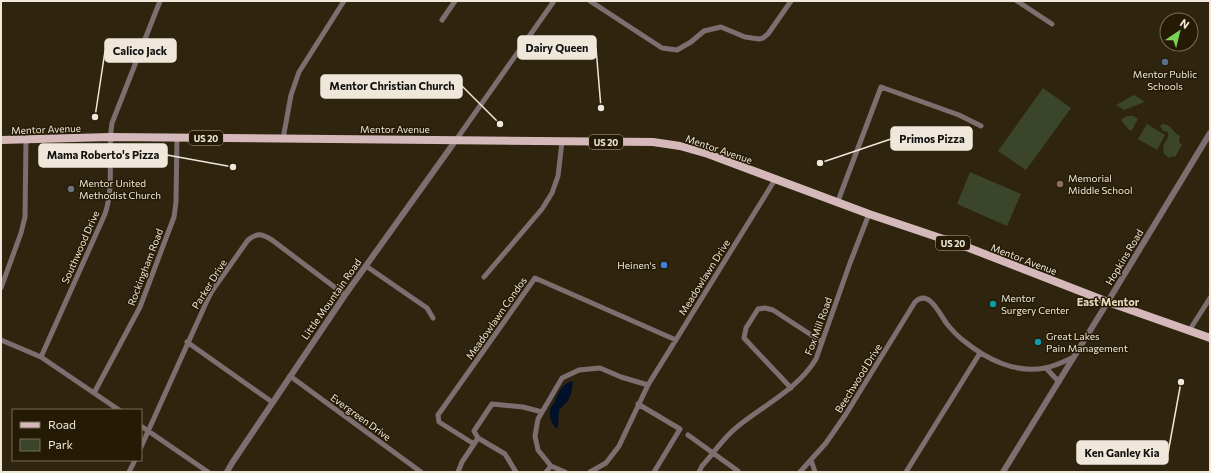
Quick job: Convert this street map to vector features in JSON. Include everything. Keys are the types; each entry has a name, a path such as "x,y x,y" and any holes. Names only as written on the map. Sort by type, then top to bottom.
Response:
{"main road":[{"name":"Mentor Avenue","path":"1,140 177,137 653,142 680,146 702,152 776,178 869,214 964,246 1108,302 1210,338"}],"street":[{"name":"Southwood Drive","path":"41,357 94,239 108,204 110,195 110,137 112,123 160,1"},
{"path":"283,139 291,95 299,72 344,1"},
{"path":"442,20 456,1"},
{"path":"456,140 554,1"},
{"path":"590,1 662,48 677,50 691,42 704,30 721,27 746,37 759,39 763,38 768,34 791,1"},
{"path":"1017,1 1052,24"},
{"path":"838,201 881,87 959,115 980,126"},
{"name":"Hopkins Road","path":"1003,472 1075,357 1210,133"},
{"name":"Rockingham Road","path":"94,393 140,308 174,218 176,202 177,137"},
{"path":"1,288 21,233 25,217 26,139"},
{"name":"Little Mountain Road","path":"227,472 272,402 345,295 456,140"},
{"path":"484,276 537,214 552,194 558,176 562,142"},
{"name":"Meadowlawn Drive","path":"590,472 606,463 618,446 648,385 776,178"},
{"name":"Fox Mill Road","path":"699,472 702,466 735,428 791,388 811,368 816,359 850,262 869,214"},
{"name":"Parker Drive","path":"142,445 187,342 212,291 248,240 254,236 264,235 345,295"},
{"path":"366,266 427,308 433,318"},
{"name":"Meadowlawn Condos","path":"474,444 439,422 438,415 535,278 676,340"},
{"name":"Beechwood Drive","path":"800,472 835,431 855,402 915,302 921,298 926,298 934,303 954,333 980,353"},
{"path":"1189,331 1210,298"},
{"path":"791,388 744,338 746,328 758,309 765,308 773,310 822,342"},
{"path":"1,340 41,357 118,409"},
{"path":"187,342 272,402"},
{"path":"906,472 980,353 998,362 1014,367 1034,369 1046,368 1075,357"},
{"path":"565,472 551,466 538,450 535,436 538,419 562,378 580,370 600,368 621,377 648,385"},
{"path":"1046,368 1059,382"},
{"name":"Evergreen Drive","path":"290,376 421,472"},
{"path":"516,472 505,454 478,438 474,431 492,404 523,407 542,412"},
{"path":"638,404 680,429 654,472"},
{"path":"142,427 208,472"},
{"path":"688,435 738,471"},
{"path":"458,472 462,462 478,438"},
{"path":"811,460 815,472"},
{"path":"129,472 134,461"},
{"path":"546,472 551,466"}],"green space":[{"path":"1043,88 1071,108 1026,170 998,151"},
{"path":"1134,95 1145,102 1124,110 1116,105"},
{"path":"1126,116 1133,116 1138,119 1132,130 1129,130 1121,120"},
{"path":"1147,124 1165,135 1157,150 1138,139"},
{"path":"1163,124 1168,125 1180,136 1179,142 1182,145 1175,157 1173,156 1169,158 1164,154 1163,146 1167,139 1168,132 1163,131 1160,126"},
{"path":"970,172 1021,194 1007,226 957,204"}],"water":[{"path":"571,381 573,383 571,394 567,402 559,410 558,427 556,428 551,420 550,409 561,389"}],"place":[{"name":"Mentor Public Schools","path":"1165,62"},
{"name":"Dairy Queen","path":"601,108"},
{"name":"Calico Jack","path":"95,117"},
{"name":"Mentor Christian Church","path":"500,124"},
{"name":"Primos Pizza","path":"820,163"},
{"name":"Mama Roberto's Pizza","path":"233,167"},
{"name":"Memorial Middle School","path":"1060,184"},
{"name":"Mentor United Methodist Church","path":"71,189"},
{"name":"Heinen's","path":"664,265"},
{"name":"Mentor Surgery Center","path":"993,304"},
{"name":"Great Lakes Pain Management","path":"1038,342"},
{"name":"Ken Ganley Kia","path":"1181,382"}],"district":[{"name":"East Mentor","path":"1108,301"}]}
